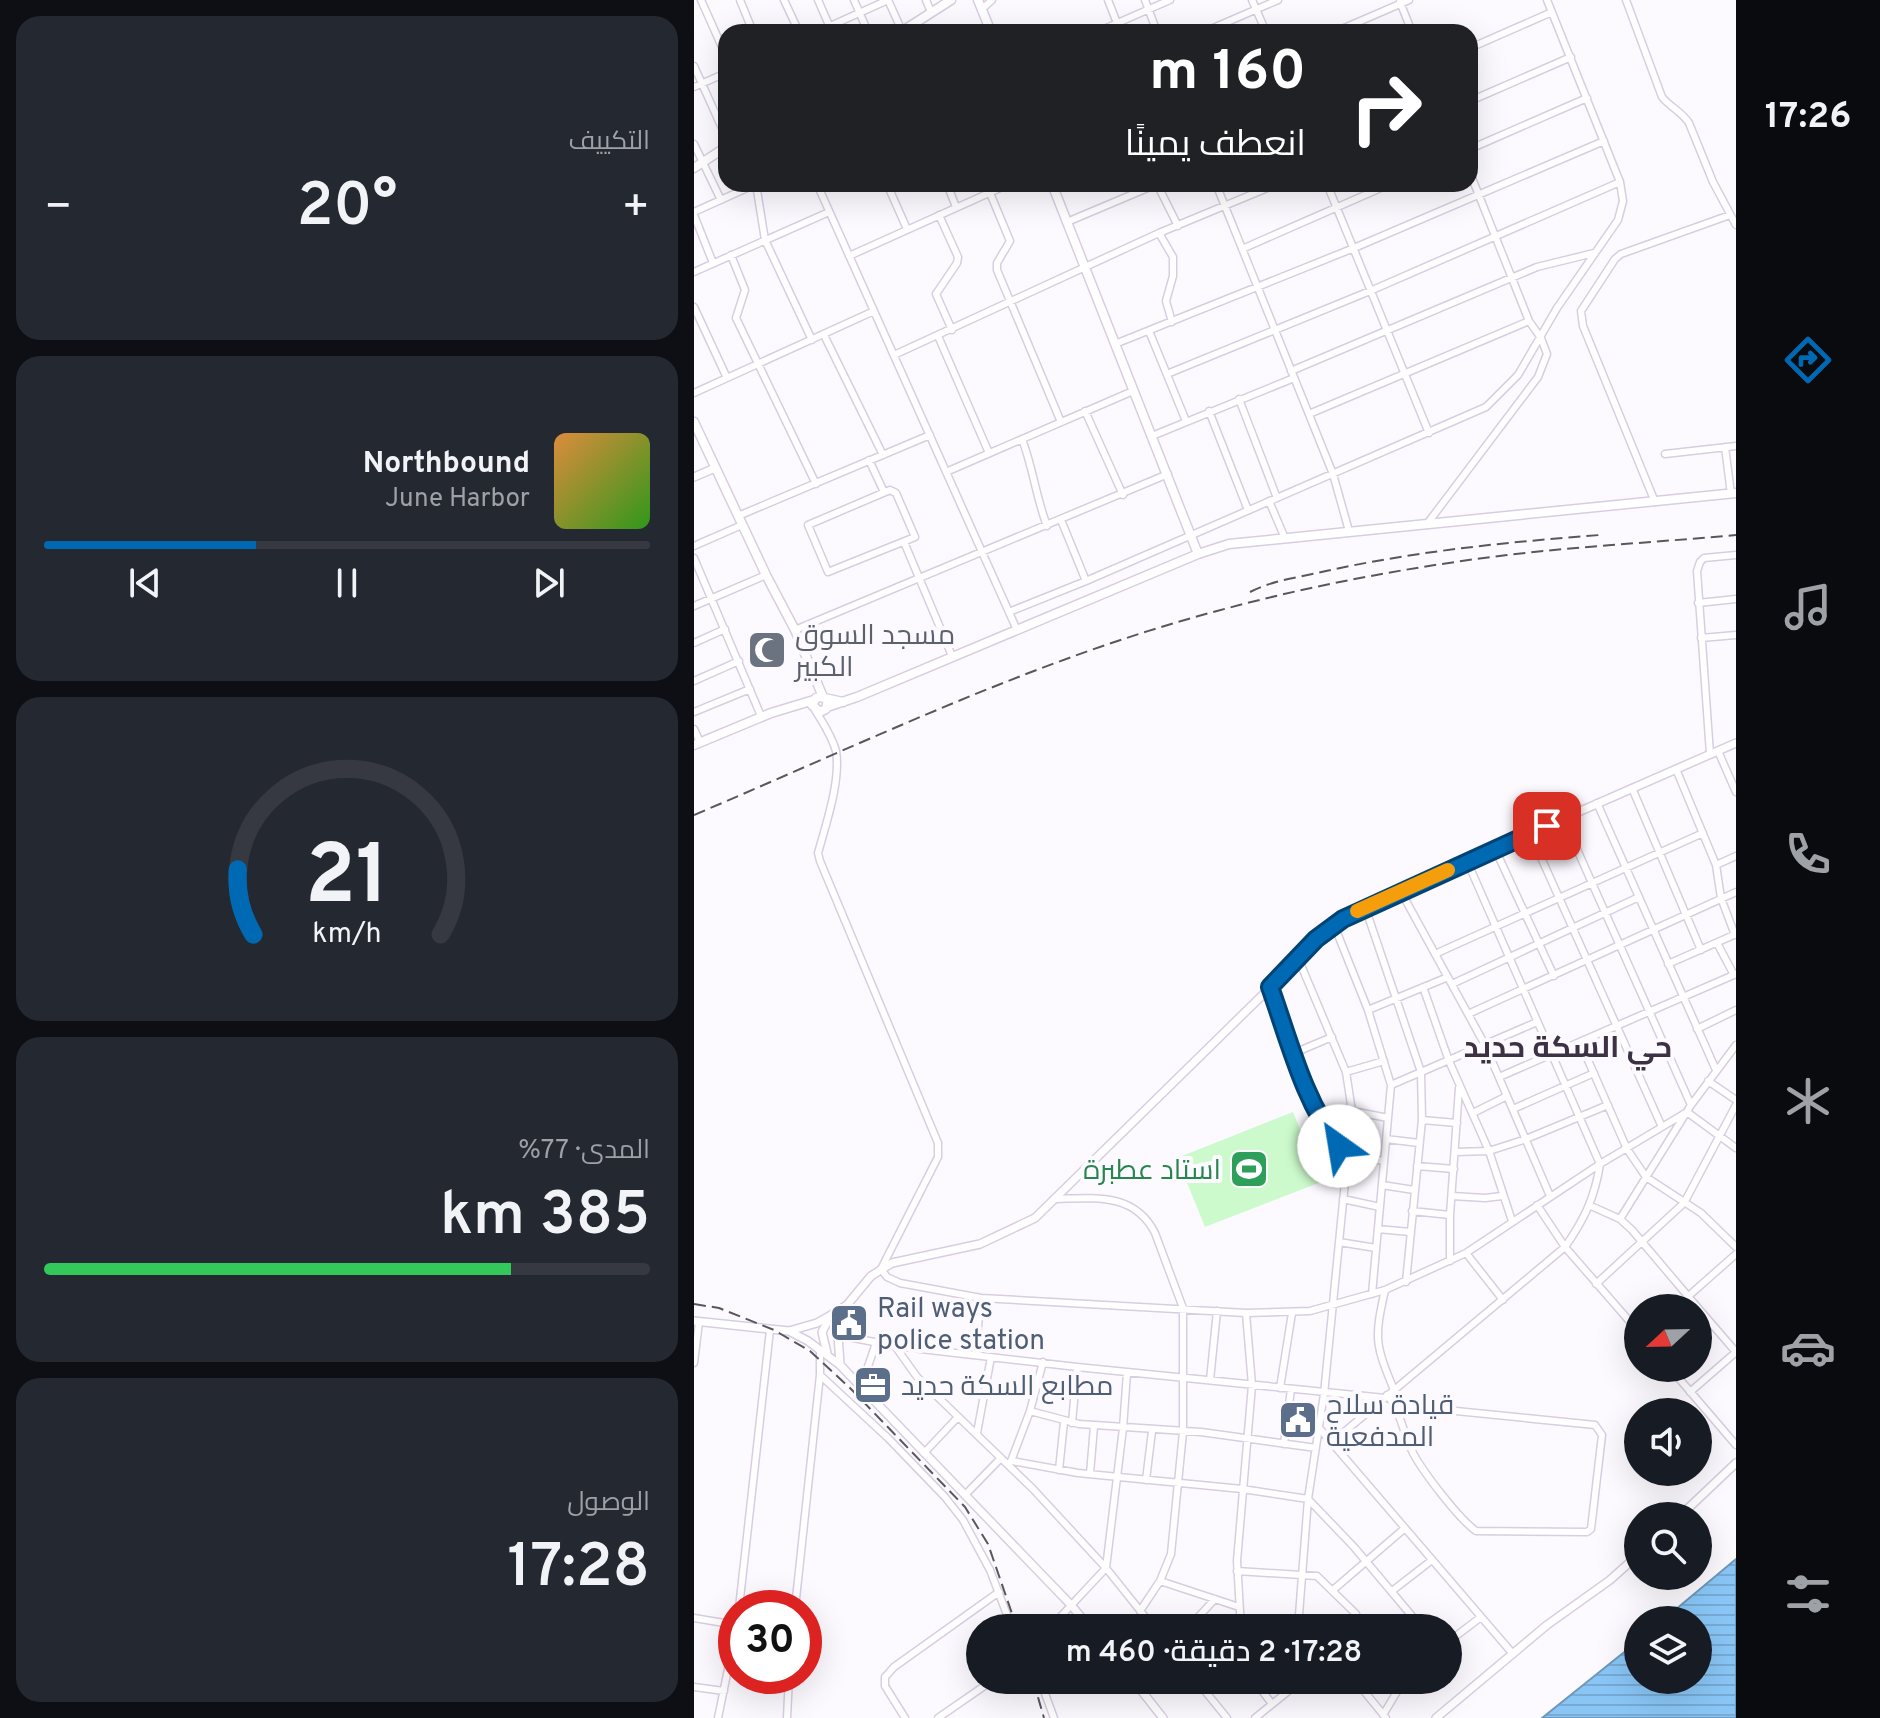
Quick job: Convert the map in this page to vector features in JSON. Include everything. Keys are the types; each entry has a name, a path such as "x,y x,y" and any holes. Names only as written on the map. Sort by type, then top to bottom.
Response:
{"main road":[{"path":"913,24 951,0"},
{"path":"979,3 988,24"},
{"path":"698,165 718,152"},
{"path":"1055,192 1198,554"},
{"path":"694,422 795,630 820,704"},
{"path":"697,744 761,716 788,708 844,702 1198,554 1229,544 1284,536 1734,494"}],"street":[{"path":"701,0 718,38"},
{"path":"740,0 750,24"},
{"path":"784,0 795,24"},
{"path":"818,0 829,24"},
{"path":"854,0 864,24"},
{"path":"840,24 888,0 899,24"},
{"path":"926,0 931,12"},
{"path":"979,3 992,0"},
{"path":"1108,0 1117,23 1170,0"},
{"path":"1145,0 1154,24"},
{"path":"1252,0 1263,24"},
{"path":"1223,24 1278,0"},
{"path":"1352,24 1409,0"},
{"path":"1009,612 1429,433 1493,402 1518,375 1557,308 1620,215 1623,201 1620,182 1547,0"},
{"path":"1626,0 1662,97 1685,116 1713,182 1736,225"},
{"path":"1400,2 1409,24"},
{"path":"1478,44 1552,12"},
{"path":"1478,98 1571,57"},
{"path":"694,66 718,119"},
{"path":"694,87 718,77"},
{"path":"1478,146 1587,98"},
{"path":"1115,344 1354,248 1604,141"},
{"path":"694,144 698,165 721,200"},
{"path":"1167,374 1370,291 1620,182"},
{"path":"713,263 694,214 738,192"},
{"path":"757,192 765,240 812,340"},
{"path":"820,192 1017,630"},
{"path":"891,192 907,229"},
{"path":"950,192 956,207"},
{"path":"1067,222 1138,192"},
{"path":"1161,192 1178,226"},
{"path":"1219,192 1333,474 1349,531"},
{"path":"894,355 1159,233 1259,192"},
{"path":"1330,192 1429,433"},
{"path":"1242,249 1372,192"},
{"path":"1427,524 1538,377 1547,354 1529,321 1478,192"},
{"path":"849,256 990,193 1010,241 996,267 1061,422"},
{"path":"694,272 829,212"},
{"path":"939,215 958,257 936,294 952,330"},
{"path":"1655,502 1583,326 1581,311 1621,254 1730,215"},
{"path":"1159,233 1173,257 1173,276 1166,301 1172,322"},
{"path":"1152,436 1386,330 1559,260 1594,253"},
{"path":"731,255 745,290 736,318 816,484"},
{"path":"694,307 727,378"},
{"path":"694,393 874,311"},
{"path":"1309,414 1529,321"},
{"path":"1149,331 1186,421"},
{"path":"824,335 883,455"},
{"path":"938,336 989,453"},
{"path":"946,472 1133,391"},
{"path":"1239,399 1284,536"},
{"path":"1085,411 1123,495"},
{"path":"1209,411 1248,510"},
{"path":"694,546 816,484 930,435"},
{"path":"1022,439 1034,472 1036,498 1047,526"},
{"path":"1665,454 1736,446"},
{"path":"1725,447 1734,494"},
{"path":"869,460 884,492"},
{"path":"694,477 715,468"},
{"path":"795,630 1169,474"},
{"path":"895,491 915,533 915,537 904,542 829,572 808,529 809,524 884,492 895,491"},
{"path":"1061,520 1086,581"},
{"path":"904,542 952,656"},
{"path":"1736,555 1711,557 1700,562 1698,603 1714,752 1733,778 1736,792"},
{"path":"694,558 761,716"},
{"path":"694,606 766,575"},
{"path":"1698,603 1736,599"},
{"path":"694,643 725,629"},
{"path":"1701,638 1736,635"},
{"path":"694,681 739,661"},
{"path":"694,712 750,689"},
{"path":"820,704 836,758 832,800 818,853 820,861 938,1143 938,1157 881,1269"},
{"path":"694,729 697,744"},
{"path":"694,1363 697,1322 789,1331 817,1323 847,1305 881,1269 912,1257 980,1244 1035,1218 1334,925 1400,890 1736,743"},
{"path":"1668,964 1735,934 1721,898 1716,865 1676,769"},
{"path":"1632,788 1701,950"},
{"path":"1597,803 1716,1070"},
{"path":"1563,818 1691,1105"},
{"path":"1530,833 1662,1127"},
{"path":"1435,954 1703,833"},
{"path":"1495,849 1554,976"},
{"path":"1716,865 1736,856"},
{"path":"1331,1443 1565,1247 1591,1206 1600,1164 1467,861"},
{"path":"1400,890 1485,1045 1550,1196"},
{"path":"1468,1014 1736,892"},
{"path":"1452,984 1639,897"},
{"path":"1365,907 1421,1072 1422,1120 1406,1282"},
{"path":"1334,925 1368,1010 1391,1085 1372,1294"},
{"path":"1499,1077 1735,976 1717,943"},
{"path":"1298,958 1346,1072 1352,1111 1324,1394 1308,1499 1299,1614"},
{"path":"1368,1010 1448,977"},
{"path":"1270,987 1324,1124 1348,1154 1384,1161"},
{"path":"1423,987 1449,1061 1489,1151 1512,1221"},
{"path":"1697,1029 1736,1010"},
{"path":"1391,1085 1537,1022"},
{"path":"1294,1053 1332,1037"},
{"path":"1580,1042 1627,1149 1646,1177 1701,1213 1736,1247"},
{"path":"1620,1219 1691,1105 1735,1049"},
{"path":"1346,1072 1384,1061"},
{"path":"1513,1109 1594,1073"},
{"path":"1596,1284 1684,1203 1736,1103 1708,1081"},
{"path":"1450,1261 1450,1215 1460,1085"},
{"path":"1473,1113 1507,1096"},
{"path":"1455,1152 1489,1151 1608,1105"},
{"path":"1352,1111 1388,1118"},
{"path":"881,1269 887,1277 900,1283 981,1298 1246,1313 1292,1313 1332,1306 1406,1282 1466,1253 1600,1164 1687,1112"},
{"path":"1687,1112 1736,1148"},
{"path":"1422,1120 1457,1123"},
{"path":"1386,1139 1419,1143"},
{"path":"1417,1166 1454,1169"},
{"path":"1382,1185 1414,1190"},
{"path":"1452,1196 1502,1196"},
{"path":"1055,1199 1116,1199 1138,1211 1155,1233 1183,1308 1183,1432 1171,1554 1160,1581 1140,1611"},
{"path":"1343,1199 1380,1207"},
{"path":"1537,1205 1565,1247 1624,1315"},
{"path":"1591,1206 1620,1219 1686,1294"},
{"path":"1412,1211 1450,1215"},
{"path":"1378,1229 1410,1232"},
{"path":"1339,1242 1376,1248"},
{"path":"1466,1253 1503,1300"},
{"path":"1691,1294 1736,1254"},
{"path":"1385,1290 1376,1333 1388,1394 1396,1405 1417,1460 1476,1531 1587,1532 1591,1529 1602,1435 1595,1425 1396,1405"},
{"path":"975,1355 981,1298"},
{"path":"840,1365 838,1335 847,1305"},
{"path":"1210,1380 1217,1311"},
{"path":"1240,1614 1237,1571 1252,1385 1246,1313"},
{"path":"1280,1388 1292,1313"},
{"path":"828,1356 823,1346 822,1332 831,1315"},
{"path":"1690,1392 1736,1352 1712,1324"},
{"path":"741,1590 770,1330"},
{"path":"789,1331 840,1365 1078,1614"},
{"path":"838,1335 895,1346 1127,1373 1324,1394 1388,1394"},
{"path":"861,1387 876,1343"},
{"path":"895,1346 917,1377 1011,1464 1106,1568 1142,1614"},
{"path":"797,1590 820,1350"},
{"path":"977,1433 991,1357"},
{"path":"1011,1464 1043,1362"},
{"path":"1059,1470 1077,1367"},
{"path":"1063,1614 1106,1568 1127,1373"},
{"path":"820,1375 859,1409 945,1497 978,1545 1007,1614"},
{"path":"1682,1382 1736,1445"},
{"path":"1284,1444 1291,1389"},
{"path":"1030,1411 1094,1426 1201,1432 1316,1448"},
{"path":"924,1453 958,1417"},
{"path":"1090,1474 1094,1426"},
{"path":"1319,1429 1513,1654"},
{"path":"1146,1480 1152,1431"},
{"path":"965,1495 1001,1458"},
{"path":"1695,1502 1736,1463"},
{"path":"1011,1464 1308,1499 1411,1614"},
{"path":"1333,1590 1405,1528"},
{"path":"1392,1591 1432,1560"},
{"path":"1436,1718 1547,1625 1624,1568"},
{"path":"1237,1571 1315,1575 1356,1614"},
{"path":"1160,1581 1239,1607"},
{"path":"905,1718 885,1686 885,1677 894,1667 999,1592"},
{"path":"1201,1614 1215,1599"},
{"path":"1462,1631 1481,1617"},
{"path":"694,1618 718,1624"},
{"path":"694,1687 718,1690"},
{"path":"718,1718 723,1694"},
{"path":"787,1718 788,1694"},
{"path":"938,1718 973,1694"},
{"path":"1045,1694 1054,1718"},
{"path":"1144,1694 1163,1718"},
{"path":"1207,1694 1227,1718"},
{"path":"1264,1694 1272,1704"},
{"path":"1255,1718 1284,1694"},
{"path":"1366,1694 1384,1716 1396,1694"}],"green space":[{"path":"1293,1112 1321,1182 1205,1227 1177,1158"}],"water":[{"path":"1736,1559 1736,1718 1542,1718 1624,1652 1624,1694 1712,1694 1712,1606 1680,1606 1699,1590 1712,1590 1712,1579"}],"railway":[{"path":"1250,592 1287,579 1394,558 1497,544 1600,535"},
{"path":"694,815 1017,677 1217,611 1325,585 1471,560 1736,535"},
{"path":"694,1304 719,1308 774,1330 810,1351 851,1389 965,1507 988,1544 1012,1614"},
{"path":"1037,1694 1044,1718"}],"slow traffic":[{"path":"1357,911 1448,870"}],"place":[{"name":"مسجد السوق الكبير","path":"767,650"},
{"name":"استاد عطبرة","path":"1249,1169"},
{"name":"Rail ways police station","path":"849,1323"},
{"name":"مطابع السكة حديد","path":"873,1385"},
{"name":"قيادة سلاح المدفعية","path":"1298,1420"}],"district":[{"name":"حي السكة حديد","path":"1568,1047"}],"route":[{"path":"1339,1146 1310,1094 1270,987 1316,939 1343,919 1400,890 1547,826"}]}
